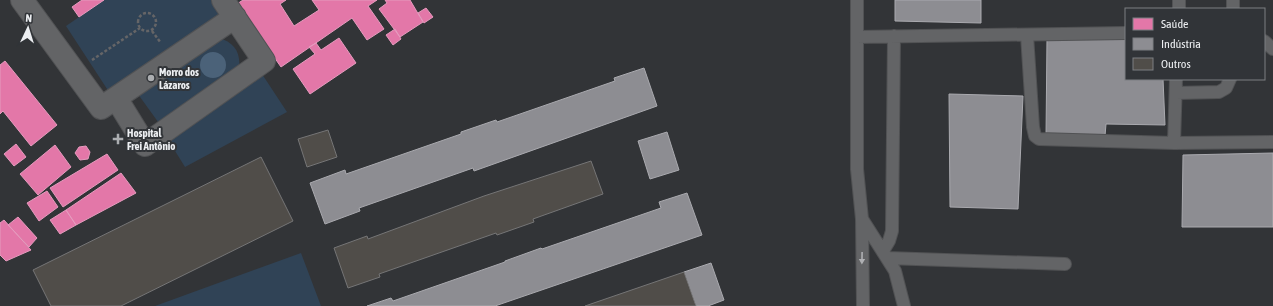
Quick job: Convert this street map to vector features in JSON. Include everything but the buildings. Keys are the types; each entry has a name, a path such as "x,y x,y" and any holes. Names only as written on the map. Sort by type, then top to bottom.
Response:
{"street":[{"path":"22,0 101,108 116,98 229,8 264,61 145,145 116,98"}],"lane":[{"path":"857,0 857,169 862,219 863,306"},
{"path":"857,37 1125,33"},
{"path":"1027,34 1032,128 1035,136 1039,139 1174,142 1273,142"},
{"path":"885,254 892,231 894,36"},
{"path":"1265,42 1273,49"},
{"path":"1174,142 1176,80"},
{"path":"1176,93 1219,92 1226,88 1230,80"},
{"path":"862,219 895,271 904,306"},
{"path":"885,254 1065,264"}],"path":[{"path":"146,12 155,16 157,21 152,31 148,32 140,28 138,23 141,14 146,12"},
{"path":"75,72 140,28"}],"shaded area":[{"path":"104,0 212,0 224,17 111,95 66,26"},
{"path":"218,38 229,42 236,49 239,58 239,69 161,126 135,90"},
{"path":"213,52 222,56 226,65 222,74 213,78 204,74 200,65 204,56"},
{"path":"262,74 287,112 185,167 167,138"},
{"path":"301,253 321,306 155,306"}],"place":[{"name":"Morro dos Lázaros","path":"151,78"},
{"name":"Hospital Frei Antônio","path":"118,139"}]}
